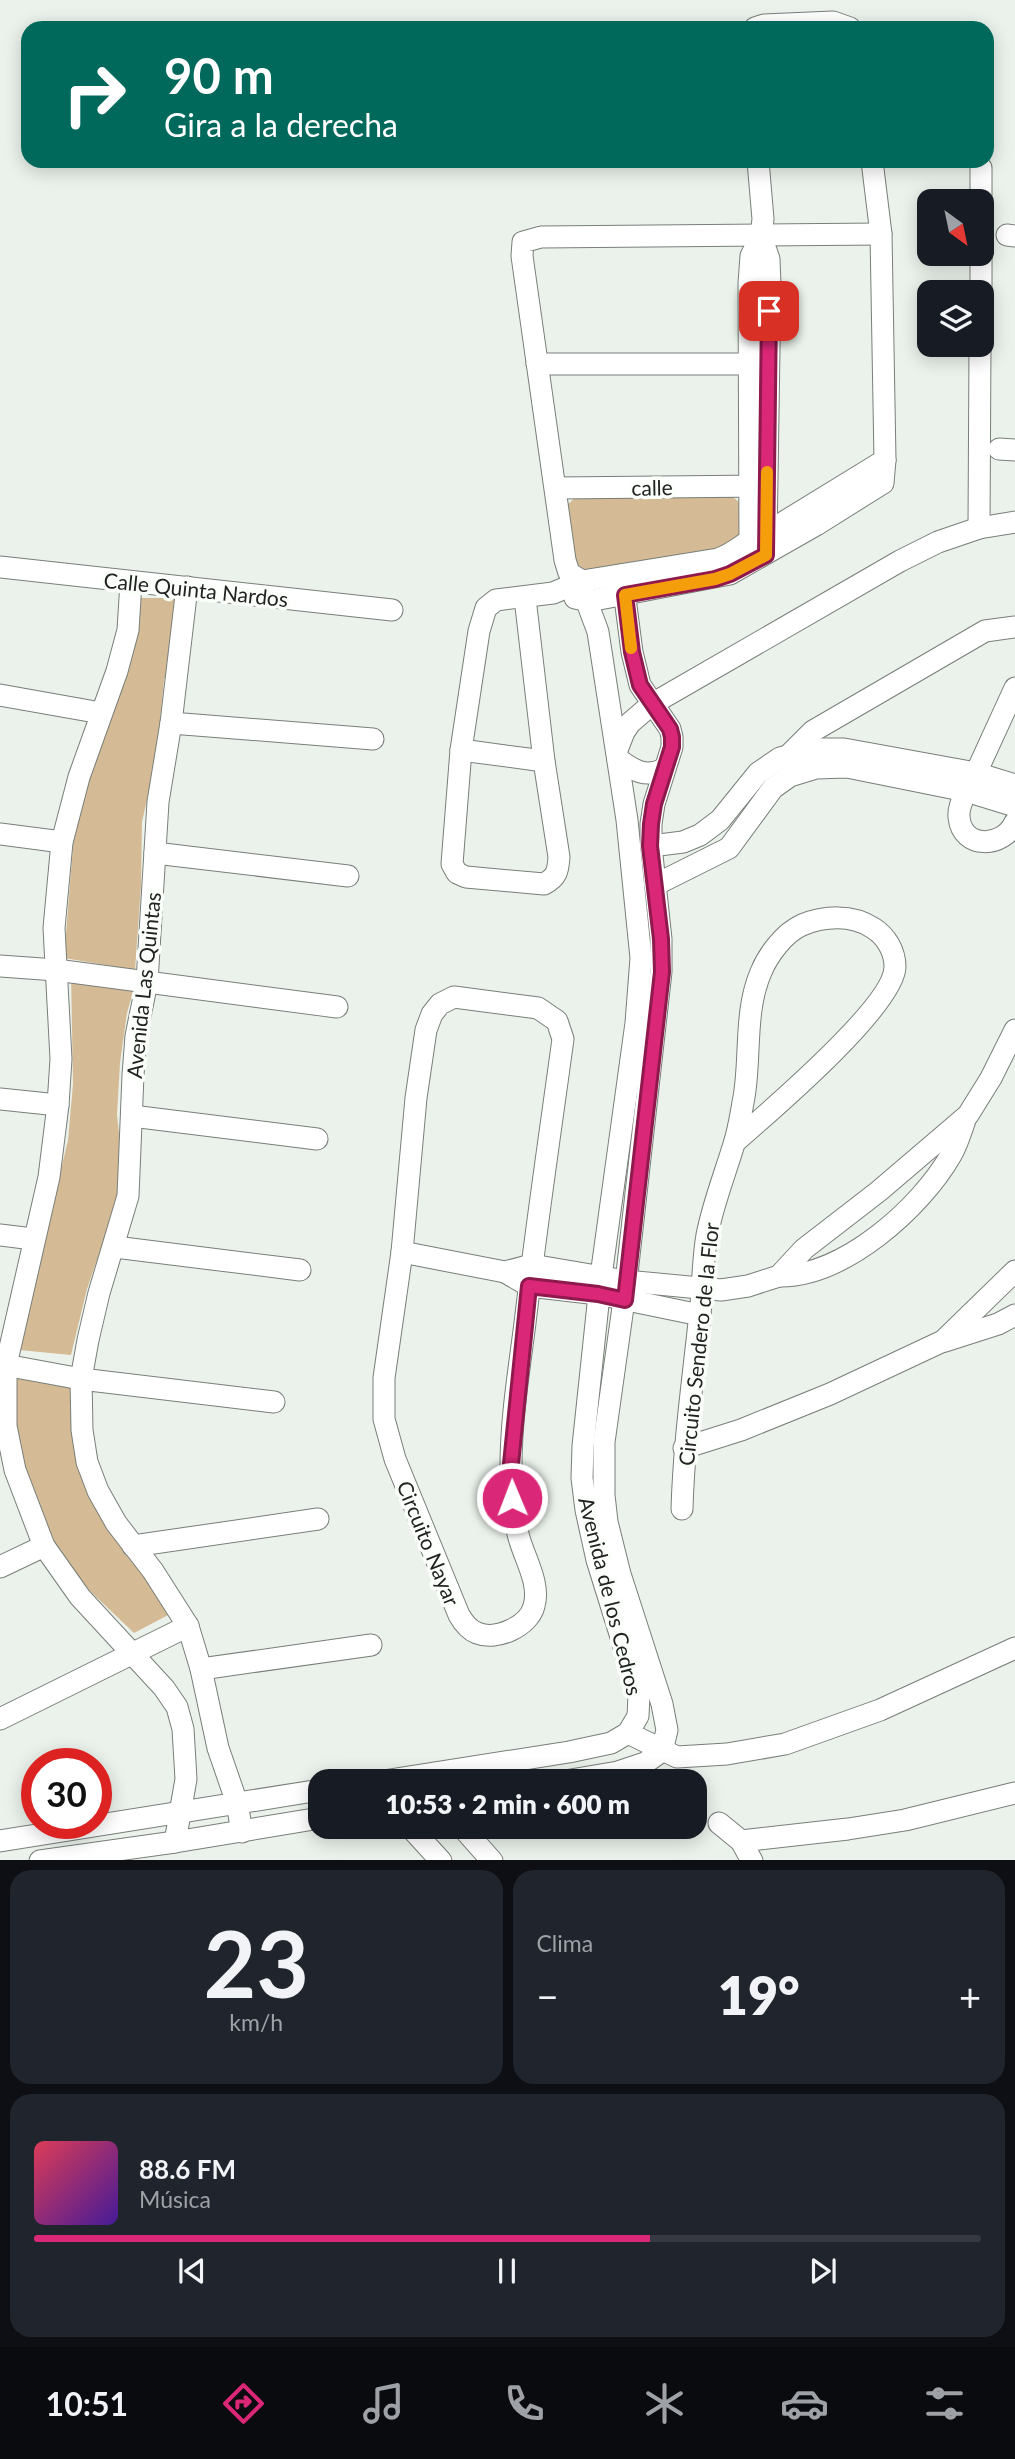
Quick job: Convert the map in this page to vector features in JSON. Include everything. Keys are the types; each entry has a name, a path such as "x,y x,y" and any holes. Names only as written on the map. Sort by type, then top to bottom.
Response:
{"street":[{"path":"758,560 759,364 749,271 751,256 761,236 763,219 759,168"},
{"path":"525,598 544,761 559,857 558,872 544,884 466,877 457,873 451,857 461,750 479,631 486,608 496,600 624,585 715,579 758,560 883,483 885,460 881,234 873,168"},
{"path":"981,168 981,189"},
{"path":"761,236 881,234"},
{"name":"Avenida de los Cedros","path":"662,1751 667,1731 662,1704 620,1574 607,1522 604,1495 604,1442 625,1290 662,972 661,939 618,755 598,632 584,591 566,567 522,256 523,242 541,237 761,236"},
{"path":"979,527 980,357"},
{"path":"537,364 759,364"},
{"path":"624,585 734,554 758,535 885,460"},
{"name":"calle","path":"556,488 758,486"},
{"path":"664,769 646,774 637,772 618,755 624,732 630,723 652,704 900,561 938,542 979,527 1015,522"},
{"name":"Calle Quinta Nardos","path":"0,566 392,610"},
{"path":"131,582 128,630 117,671 79,777 62,842 54,928 61,1059 58,1105 49,1177 3,1365 3,1427 15,1470 44,1546 80,1597 164,1688 177,1707 183,1729 186,1779 175,1842"},
{"name":"Avenida de los Cedros","path":"624,585 632,652 640,685 670,729 672,737 672,747 654,804 640,988 599,1285 583,1447 582,1478 597,1560 639,1695 638,1716 628,1733"},
{"name":"Avenida Las Quintas","path":"187,587 171,723 158,802 147,982 136,1037 128,1196 115,1247 99,1293 81,1379 82,1430 87,1462 98,1491 188,1626 201,1669 213,1726 237,1803 242,1832"},
{"path":"791,753 813,731 985,631 1015,627"},
{"path":"1015,688 960,806 958,818 971,838 982,842 994,842 1005,837 1015,822"},
{"path":"0,695 101,713"},
{"path":"171,723 373,739"},
{"path":"650,846 683,842 700,835 720,820 758,773 791,753 810,748 845,749 971,782 1015,806"},
{"path":"461,750 544,761"},
{"path":"647,875 719,854 740,835 774,788 790,776 816,768 847,767 1015,785"},
{"path":"720,820 740,835"},
{"path":"0,834 62,842"},
{"path":"155,853 348,876"},
{"name":"Circuito Sendero de la Flor","path":"682,1509 684,1448 707,1234 736,1141 745,1093 751,1010 760,973 775,947 798,927 822,918 854,919 881,933 891,949 895,970 884,993 843,1042 736,1141"},
{"path":"0,966 57,970 337,1007"},
{"name":"Circuito Nayar","path":"454,997 538,1008 557,1021 561,1030 531,1276 511,1475 518,1535 535,1586 534,1606 525,1620 514,1629 496,1635 478,1634 465,1624 452,1600 395,1459 384,1419 384,1378 402,1252 416,1098 426,1030 439,1004 454,997"},
{"path":"625,1290 720,1290 748,1286 779,1276 798,1276 818,1270 863,1244 905,1213 951,1155 968,1115 991,1079 1015,1030"},
{"path":"0,1099 58,1105"},
{"path":"779,1276 804,1249 879,1191 968,1115"},
{"path":"132,1116 317,1139"},
{"path":"0,1236 33,1239"},
{"path":"115,1247 300,1270"},
{"path":"402,1252 505,1272 625,1290 700,1315"},
{"path":"943,1341 1015,1271"},
{"path":"684,1448 741,1430 830,1394 943,1341 998,1324 1015,1315"},
{"path":"3,1365 81,1379 274,1402"},
{"path":"134,1546 318,1519"},
{"path":"0,1566 44,1546"},
{"path":"0,1719 188,1626"},
{"path":"201,1669 371,1645"},
{"path":"460,1769 611,1743 628,1733 677,1757 727,1754 785,1744 892,1706 1015,1648"},
{"path":"183,1729 213,1726"},
{"path":"627,1769 645,1763 662,1751"},
{"path":"0,1841 308,1792"},
{"path":"741,1840 905,1820 1015,1793"},
{"path":"40,1860 308,1820"},
{"path":"719,1823 741,1840 752,1860"},
{"path":"422,1839 442,1860"},
{"path":"472,1839 492,1860"}],"shaded area":[{"path":"732,496 742,505 739,544 588,573 574,564 567,512 568,504 576,497"},
{"path":"141,598 176,598 178,626 164,681 156,760 142,822 135,970 64,958 73,846 81,802 136,642"},
{"path":"71,975 134,988 127,1013 120,1063 117,1115 123,1168 112,1216 87,1289 71,1355 19,1350 68,1140 73,1084"},
{"path":"17,1374 70,1386 77,1460 172,1613 134,1633 90,1591 54,1546 25,1477 16,1420"}],"slow traffic":[{"path":"631,648 625,595 715,579 766,555 767,472"}],"route":[{"path":"512,1498 511,1464 529,1286 625,1300 662,972 661,939 650,846 651,824 654,804 672,747 670,729 640,685 632,652 625,595 715,579 766,555 769,311"}]}
